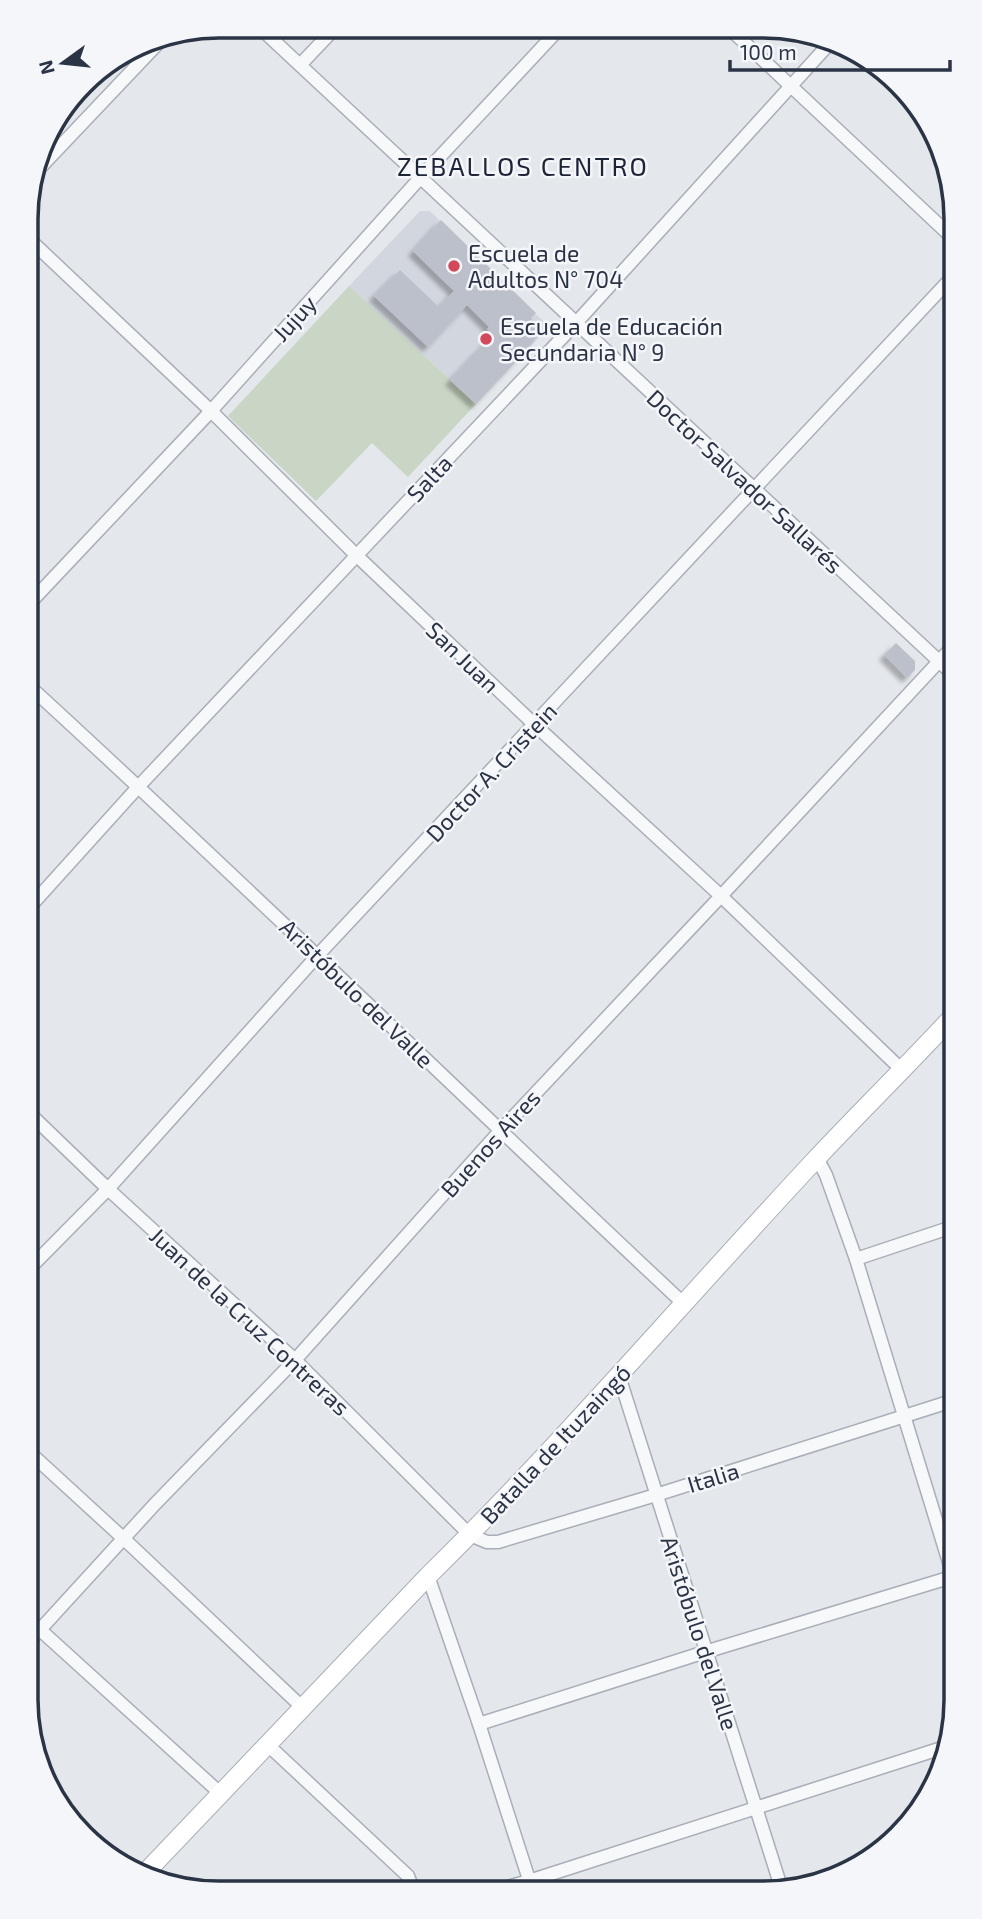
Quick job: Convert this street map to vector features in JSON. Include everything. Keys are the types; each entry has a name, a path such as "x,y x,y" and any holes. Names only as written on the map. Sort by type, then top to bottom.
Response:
{"main road":[{"name":"Batalla de Ituzaingó","path":"151,1867 470,1535 817,1158 943,1026"}],"street":[{"name":"Jujuy","path":"38,594 211,411 421,177 550,38"},
{"path":"740,38 944,231"},
{"name":"Doctor Salvador Sallarés","path":"272,39 944,665"},
{"path":"300,65 325,39"},
{"name":"Salta","path":"38,898 139,786 576,323 824,49"},
{"path":"49,158 149,53"},
{"name":"San Juan","path":"38,248 211,411 356,555 721,896 902,1071"},
{"name":"Doctor A. Cristein","path":"38,1261 108,1189 318,955 944,286"},
{"name":"Buenos Aires","path":"38,1633 123,1538 295,1360 500,1131 944,656"},
{"name":"Aristóbulo del Valle","path":"38,694 318,955 684,1304"},
{"name":"Juan de la Cruz Contreras","path":"38,1122 295,1360 470,1535"},
{"path":"817,1158 826,1175 856,1259 943,1541"},
{"path":"856,1259 943,1230"},
{"name":"Aristóbulo del Valle","path":"619,1376 779,1880"},
{"name":"Italia","path":"470,1535 487,1542 498,1542 943,1404"},
{"path":"38,1460 303,1707"},
{"path":"428,1576 529,1881"},
{"path":"479,1724 705,1652 943,1582"},
{"path":"38,1627 220,1793"},
{"path":"268,1745 408,1876 410,1881"},
{"path":"548,1881 756,1808 936,1750"}],"shaded area":[{"path":"420,211 430,211 544,322 544,332 476,404 349,286"}],"green space":[{"path":"349,286 476,404 408,477 372,443 316,501 228,416"}],"building":[{"path":"441,220 536,313 531,318 539,329 538,334 476,404 450,380 493,335 487,329 489,327 467,305 428,347 374,296 400,270 439,307 454,291 413,251"},
{"path":"896,643 915,661 915,670 907,678 884,655"}],"place":[{"name":"Escuela de Adultos N° 704","path":"454,266"},
{"name":"Escuela de Educación Secundaria N° 9","path":"486,339"}],"district":[{"name":"ZEBALLOS CENTRO","path":"523,165"}]}
